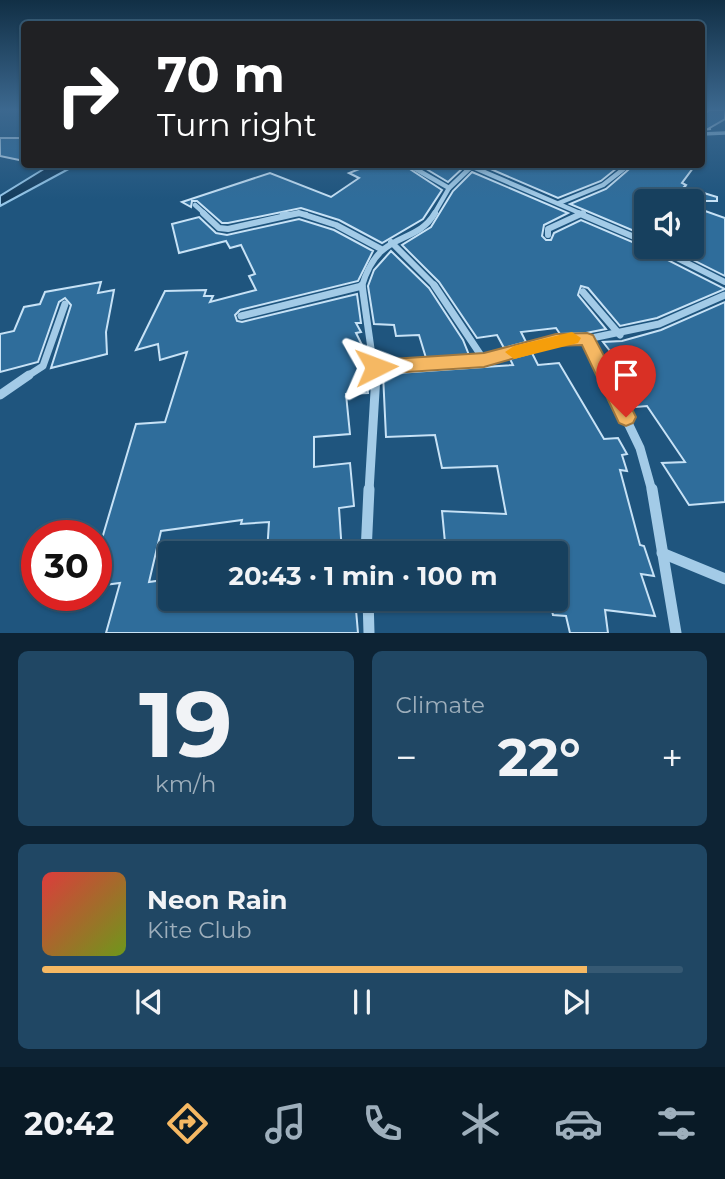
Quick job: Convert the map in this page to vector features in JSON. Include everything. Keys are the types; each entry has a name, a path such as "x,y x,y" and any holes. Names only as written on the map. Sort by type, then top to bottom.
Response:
{"street":[{"path":"414,168 449,188"},
{"path":"367,541 376,367 362,286 370,262 381,249 430,221 449,188 467,168"},
{"path":"477,168 634,236"},
{"path":"559,203 603,185 625,168"},
{"path":"195,205 219,228 238,228 297,212 351,233 381,249"},
{"path":"548,236 548,229 583,213"},
{"path":"391,242 442,293 484,360"},
{"path":"679,259 725,282"},
{"path":"241,316 362,286"},
{"path":"583,292 620,335"},
{"path":"376,367 484,360 556,340 620,335 682,318 725,296"},
{"path":"0,395 44,366 65,304"},
{"path":"587,339 640,448 651,484 676,633"},
{"path":"662,553 725,579"},
{"path":"368,611 369,633"}],"water":[{"path":"46,168 70,168 0,206 0,196"}],"building":[{"path":"0,140 21,140 21,160 0,156"},
{"path":"362,168 408,168 442,190 423,219 382,243 339,220 301,208 222,223 197,201 192,201 191,207 182,202 270,173 331,197 359,178 349,173"},
{"path":"425,168 463,168 448,182"},
{"path":"488,168 617,168 601,181 558,198"},
{"path":"630,168 693,168 682,183 686,185 684,187 691,189 634,189 634,231 570,204 606,189"},
{"path":"472,172 568,213 544,225 542,236 546,240 551,240 554,233 581,220 634,243 634,259 666,259 725,289 657,318 620,326 588,288 581,286 578,295 606,329 560,334 556,328 521,332 526,342 504,348 497,335 477,338 439,282 402,245 431,227 453,191"},
{"path":"704,193 717,197 717,201 704,201"},
{"path":"704,211 725,218 725,276 691,259 704,259"},
{"path":"199,217 216,233 227,235 299,219 334,230 373,251 358,281 240,310 235,315 237,321 242,322 357,294 361,323 356,323 361,332 356,333 365,351 368,393 346,394 350,434 314,437 314,467 350,463 354,506 339,508 341,541 268,541 269,522 241,524 242,520 161,531 149,582 158,581 158,611 356,611 358,633 106,633 120,583 112,584 112,520 108,520 136,424 165,422 187,352 160,360 158,344 136,350 165,291 206,290 204,296 213,296 210,302 256,290 249,276 255,274 241,245 230,248 226,241 179,253 172,224"},
{"path":"391,251 429,288 463,340 469,355 426,358 419,335 396,336 394,325 374,324 368,286 374,270"},
{"path":"101,282 98,293 114,290 106,332 107,354 51,368 71,305 65,298 59,302 38,362 0,372 0,334 14,331 24,307 40,304 45,292"},
{"path":"725,302 725,502 689,505 662,463 685,462 647,406 636,407 609,365 620,364 603,342 622,341 661,330"},
{"path":"532,353 538,365 559,363 604,439 618,438 627,454 622,455 627,471 620,470 640,545 644,546 654,576 641,574 655,616 605,610 608,633 570,633 566,616 553,615 552,611 568,611 568,541 445,541 442,511 506,514 497,466 442,468 435,435 386,437 383,374 513,365 510,359"}],"slow traffic":[{"path":"514,352 572,338"}],"route":[{"path":"376,367 484,360 556,340 587,339 626,417"}]}
